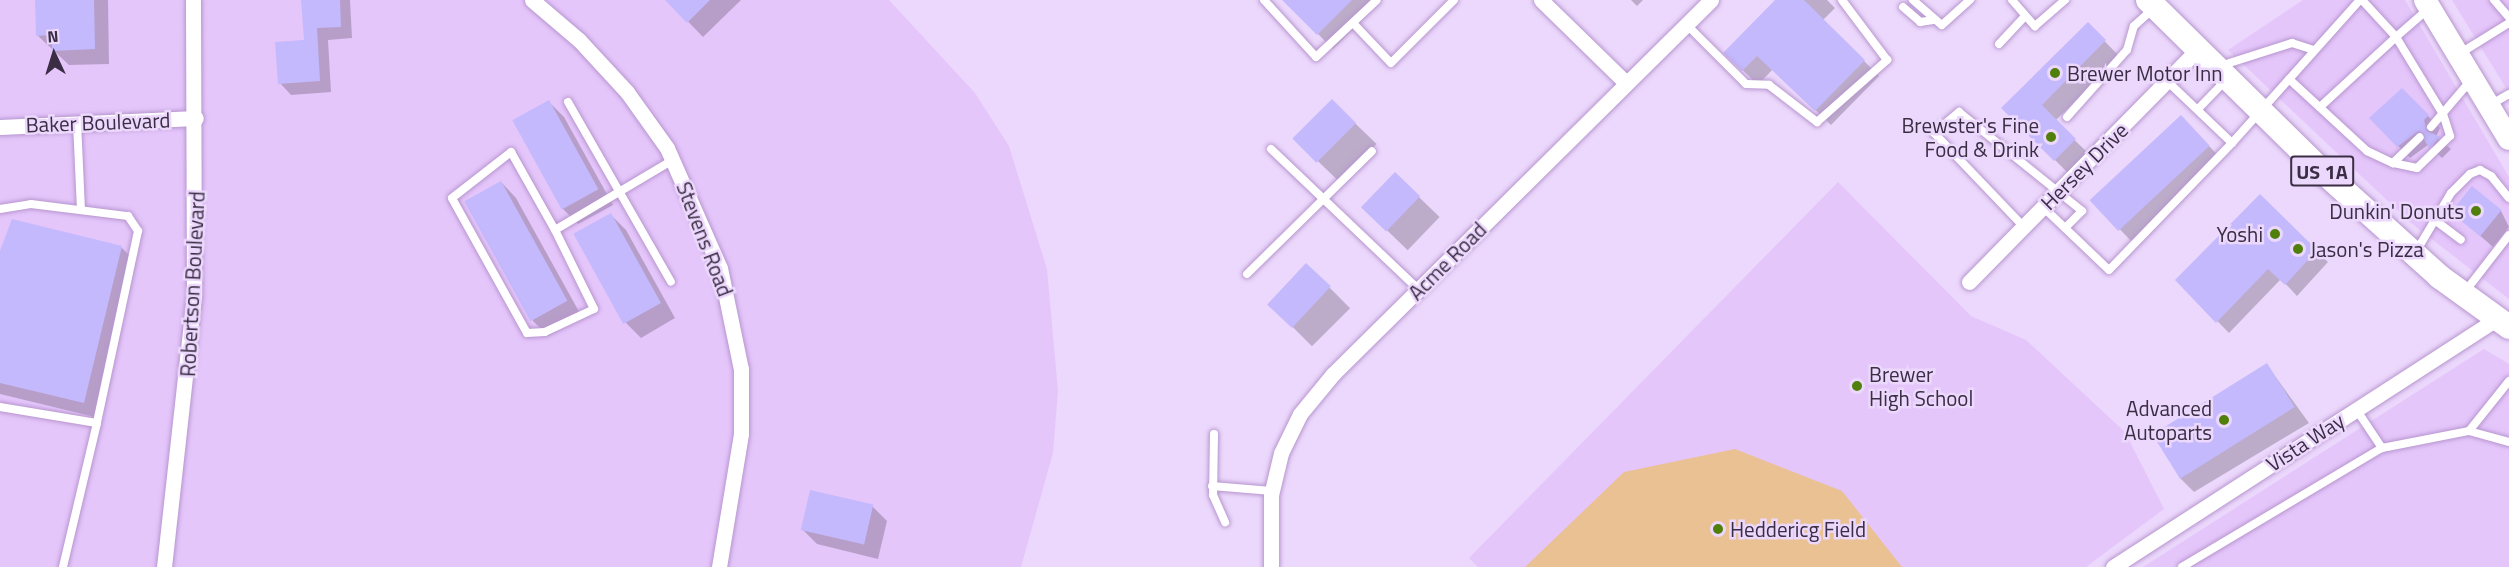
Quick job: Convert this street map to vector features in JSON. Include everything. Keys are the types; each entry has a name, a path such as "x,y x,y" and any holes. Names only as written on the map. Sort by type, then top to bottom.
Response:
{"main road":[{"name":"US 1A","path":"2152,3 2222,73 2414,254 2503,323"},
{"path":"2427,4 2509,139"}],"street":[{"name":"Robertson Boulevard","path":"164,567 191,342 196,118 194,0"},
{"name":"Stevens Road","path":"532,0 627,92 673,160 720,268 741,369 741,435 719,567"},
{"path":"1541,0 1626,83"},
{"name":"Acme Road","path":"1271,567 1272,491 1281,453 1300,414 1418,290 1710,0"},
{"name":"Hersey Drive","path":"1969,282 2198,49"},
{"name":"Baker Boulevard","path":"0,127 77,121 196,118"},
{"name":"Vista Way","path":"2113,567 2356,409 2503,323"}],"lane":[{"path":"1264,0 1316,57 1377,0"},
{"path":"1353,23 1391,63 1454,0"},
{"path":"1686,25 1746,84 1769,85 1817,122 1887,60 1842,0"},
{"path":"1913,0 1942,25 1970,0"},
{"path":"2012,0 2035,26 2065,0"},
{"path":"2043,207 2109,270 2232,143 2313,50 2361,0 2396,37 2443,114 2450,136 2417,168 2392,164 2367,151 2289,79"},
{"path":"2493,0 2509,17"},
{"path":"2067,117 2127,50 2134,26 2152,3"},
{"path":"2320,107 2396,37 2427,4"},
{"path":"1903,7 1920,22 1935,20"},
{"path":"1999,45 2025,16"},
{"path":"2458,55 2509,23"},
{"path":"2198,109 2222,73 2292,43 2313,50"},
{"path":"2431,127 2472,78"},
{"path":"2167,81 2232,143"},
{"path":"2489,106 2509,94"},
{"path":"568,102 671,282"},
{"path":"2023,226 1934,133 1959,112 2060,190 2082,211 2065,228"},
{"path":"77,121 81,210"},
{"path":"2392,164 2420,137"},
{"path":"1271,149 1418,290"},
{"path":"1248,274 1371,151"},
{"path":"511,152 555,230 594,309 545,332 526,333 452,198 511,152"},
{"path":"555,230 673,160"},
{"path":"2414,254 2451,193 2480,170 2509,198"},
{"path":"0,209 31,204 128,216 138,231 97,423 63,567"},
{"path":"2436,221 2461,240"},
{"path":"2463,294 2509,235"},
{"path":"2469,431 2509,381"},
{"path":"0,407 97,423"},
{"path":"2356,409 2382,448"},
{"path":"2182,567 2382,448 2469,431 2509,442"},
{"path":"1214,434 1212,486 1225,522"},
{"path":"1212,486 1272,491"}],"shaded area":[{"path":"0,0 889,0 975,93 1009,146 1047,269 1058,391 1053,453 1021,567 0,567"},
{"path":"2303,0 2405,0 2509,177 2509,299 2411,223 2228,50"},
{"path":"2452,0 2509,0 2509,93"},
{"name":"Brewer High School","path":"1838,182 1971,316 2026,340 2125,432 2164,509 2086,567 1478,567 1469,558"},
{"path":"2484,349 2509,364 2509,567 2143,567"},
{"name":"Heddericg Field","path":"1735,449 1842,491 1902,567 1525,567 1624,472"}],"building":[{"path":"35,0 94,0 95,49 52,51 52,35 36,36"},
{"path":"301,0 340,0 341,27 317,28 320,81 278,84 275,42 304,40"},
{"path":"665,0 710,0 687,23"},
{"path":"1282,0 1352,0 1317,35"},
{"path":"1775,0 1804,0 1865,60 1815,111 1757,56 1742,71 1723,53"},
{"name":"Brewer Motor Inn","path":"2088,22 2106,40 2042,105 2076,139 2054,161 2001,108"},
{"path":"2402,88 2429,115 2424,120 2427,131 2441,137 2429,148 2419,131 2397,147 2369,118"},
{"path":"1332,99 1356,123 1316,163 1292,139"},
{"path":"549,100 598,189 562,210 512,120"},
{"path":"2181,115 2210,146 2118,231 2090,200"},
{"path":"1395,172 1420,196 1386,232 1361,207"},
{"path":"501,181 567,301 531,321 464,201"},
{"name":"Dunkin' Donuts","path":"2472,186 2502,210 2480,236 2451,212"},
{"path":"2260,194 2317,250 2285,285 2268,269 2216,323 2175,280"},
{"path":"611,213 661,303 623,324 573,234"},
{"path":"12,219 122,246 84,403 0,383 0,251"},
{"path":"1306,263 1331,286 1292,328 1267,305"},
{"path":"2267,363 2295,407 2180,479 2153,435"},
{"path":"810,490 873,505 864,545 801,530"}],"place":[{"name":"Brewer Motor Inn","path":"2055,73"},
{"name":"Brewster's Fine Food & Drink","path":"2051,137"},
{"name":"Dunkin' Donuts","path":"2476,211"},
{"name":"Yoshi","path":"2275,234"},
{"name":"Jason's Pizza","path":"2298,249"},
{"name":"Brewer High School","path":"1857,386"},
{"name":"Advanced Autoparts","path":"2224,420"},
{"name":"Heddericg Field","path":"1718,529"}]}
